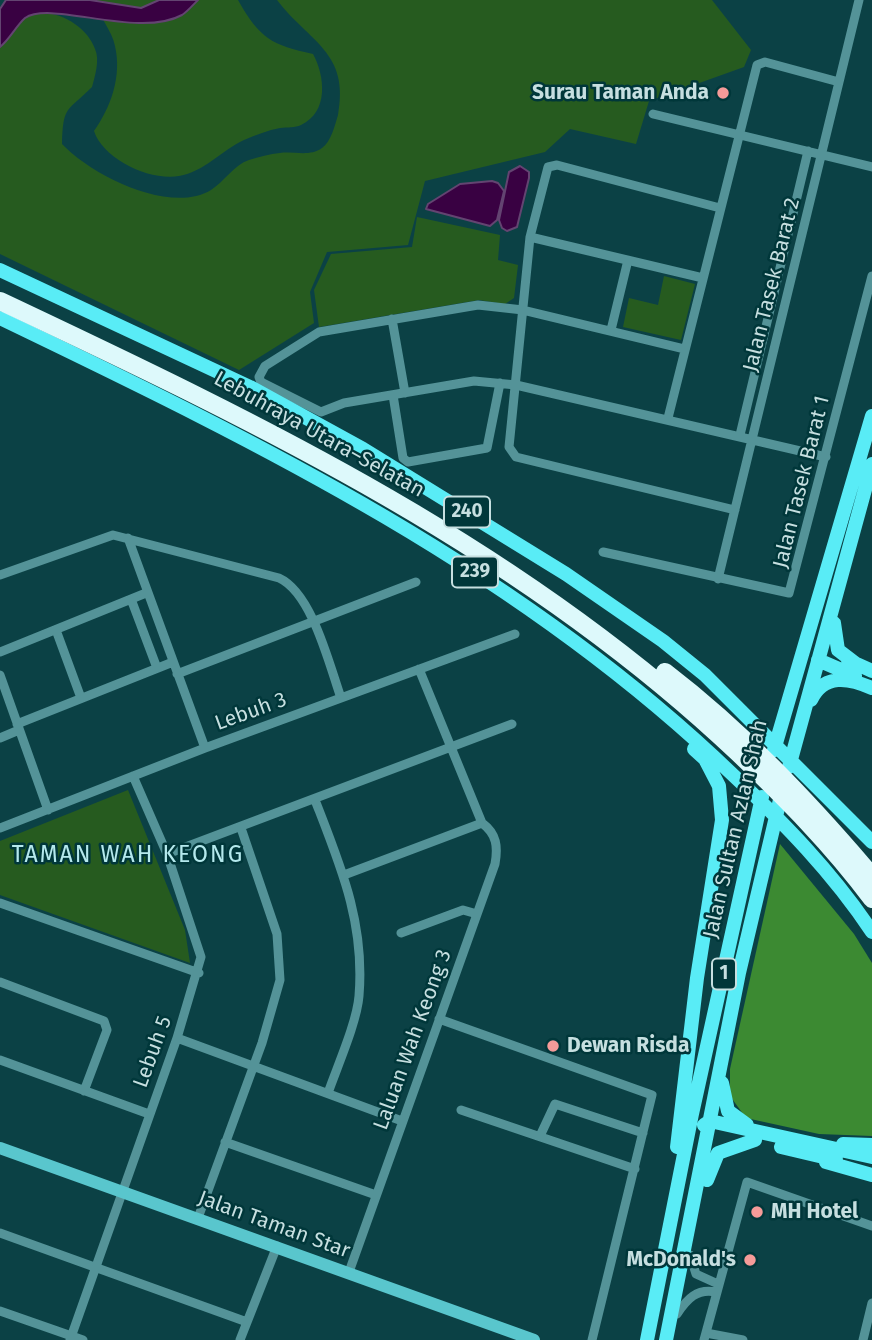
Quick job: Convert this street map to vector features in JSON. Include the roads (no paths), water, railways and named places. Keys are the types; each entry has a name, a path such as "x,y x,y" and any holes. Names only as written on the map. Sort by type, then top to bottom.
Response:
{"highway":[{"name":"Lebuhraya Utara–Selatan","path":"0,288 214,388 320,444 455,524 529,573 631,645 732,728 803,797 872,876"},
{"name":"Lebuhraya Utara–Selatan","path":"0,301 206,398 327,461 520,580 622,652 673,693 797,809 872,899"}],"main road":[{"name":"240","path":"0,270 177,351 290,409 397,469 566,574 663,641 705,675 872,842"},
{"name":"239","path":"0,318 201,414 350,494 532,609 624,677 675,719 744,784 828,873 869,929"},
{"name":"Jalan Sultan Azlan Shah","path":"647,1340 699,1088 763,838 812,623 872,416"},
{"name":"Jalan Sultan Azlan Shah","path":"786,738 802,720 818,653 872,464"},
{"path":"839,583 834,640 838,650 855,663"},
{"path":"812,623 810,642 818,653 872,686"},
{"path":"818,653 855,663 872,671"},
{"path":"786,738 804,664 818,653"},
{"path":"624,677 705,759 719,786 722,804 718,855 697,978 684,1081 671,1196 674,1215"},
{"path":"802,720 815,692 823,684 846,679 872,686"},
{"name":"Jalan Sultan Azlan Shah","path":"666,1340 705,1131 722,1064 763,838"},
{"path":"722,1064 722,1089 728,1111 759,1137"},
{"path":"653,1340 705,1131 700,1115 699,1088"},
{"path":"705,1131 759,1137 872,1167"},
{"path":"672,1340 714,1157 724,1149 759,1137"},
{"path":"806,1149 817,1141 872,1145"},
{"path":"806,1149 872,1157"},
{"path":"806,1149 872,1175"}],"street":[{"name":"Jalan Tasek Barat 2","path":"718,579 859,0"},
{"path":"668,418 738,135 760,63 765,62 839,82"},
{"path":"653,114 872,167"},
{"path":"740,435 808,151"},
{"path":"720,208 550,165 546,171 530,237 509,447 516,457 735,510"},
{"path":"530,237 703,278"},
{"path":"611,330 628,260"},
{"name":"Jalan Tasek Barat 1","path":"603,552 784,594 792,590 872,275"},
{"path":"685,349 523,310 478,305 319,332 263,368 259,377 261,382 325,412 344,403 474,382 516,385 668,418 826,457"},
{"path":"392,319 405,393"},
{"path":"393,395 403,458 408,462 487,447 490,443 500,383"},
{"path":"0,575 110,536 128,538 289,583 313,621 341,698"},
{"path":"128,538 205,748"},
{"path":"177,674 416,582"},
{"path":"0,652 146,593"},
{"path":"131,600 157,668"},
{"path":"56,630 81,698"},
{"name":"Lebuh 3","path":"0,828 205,748 515,634"},
{"path":"0,738 81,698 173,662"},
{"name":"Laluan Wah Keong 3","path":"349,1272 497,855 494,835 482,824 419,669"},
{"path":"0,676 48,810"},
{"path":"167,854 453,749 512,724"},
{"name":"Lebuh 5","path":"70,1338 177,1038 199,973 201,957 199,943 167,854 133,776"},
{"path":"315,800 344,874 359,930 359,999 328,1093"},
{"path":"344,874 482,824"},
{"path":"198,1218 253,1066 280,979 280,956 270,907 241,828"},
{"path":"0,903 199,973"},
{"path":"401,933 463,910 477,914"},
{"path":"0,982 104,1021 107,1030 84,1091"},
{"path":"439,1019 652,1095 592,1340"},
{"path":"177,1038 402,1121"},
{"path":"0,1060 149,1114"},
{"path":"540,1136 555,1104 643,1133"},
{"path":"461,1110 635,1169"},
{"path":"225,1142 376,1195"},
{"name":"Jalan Taman Star","path":"0,1148 534,1340"},
{"path":"743,1340 705,1336 743,1187 749,1182 872,1226"},
{"path":"0,1233 247,1322"},
{"path":"240,1340 277,1246"},
{"path":"690,1255 696,1274 717,1288"},
{"path":"677,1314 688,1299 698,1292 717,1288"},
{"path":"863,1340 872,1303"},
{"path":"0,1311 70,1338 83,1340"}],"place":[{"name":"Surau Taman Anda","path":"723,93"},
{"name":"Dewan Risda","path":"553,1046"},
{"name":"MH Hotel","path":"757,1212"},
{"name":"McDonald's","path":"750,1260"}],"district":[{"name":"TAMAN WAH KEONG","path":"128,856"}]}
